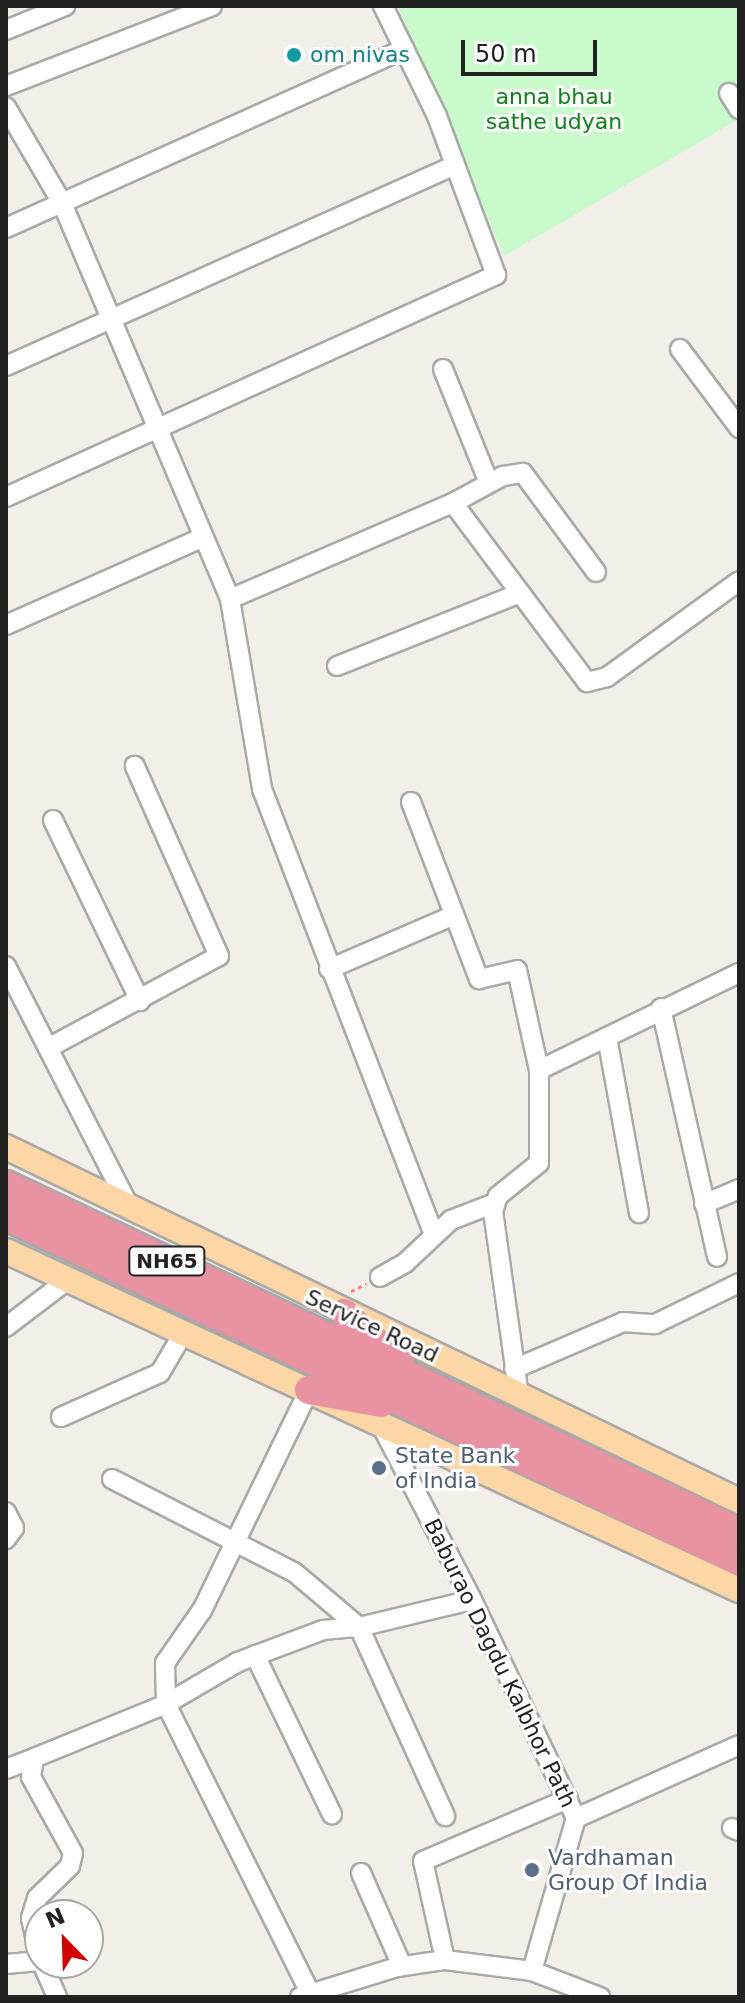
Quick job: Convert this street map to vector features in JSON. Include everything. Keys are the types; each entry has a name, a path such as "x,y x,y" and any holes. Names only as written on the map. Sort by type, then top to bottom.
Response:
{"highway":[{"name":"NH65","path":"6,1185 321,1348 615,1490 739,1561"},
{"name":"NH65","path":"6,1216 321,1348"},
{"path":"344,1313 418,1396"},
{"path":"309,1390 418,1396"},
{"name":"NH65","path":"615,1490 739,1532"}],"main road":[{"name":"Service Road","path":"6,1147 133,1213 739,1501"},
{"path":"6,1251 739,1590"}],"street":[{"path":"6,30 65,6"},
{"path":"6,86 212,6"},
{"path":"6,497 496,275 455,165 383,6"},
{"path":"6,228 405,49"},
{"path":"6,107 62,203 201,538 230,599 262,789 434,1235"},
{"path":"6,366 455,165"},
{"path":"680,349 739,428"},
{"path":"443,369 489,483"},
{"path":"230,599 453,503 489,483 523,473 596,572"},
{"path":"453,503 587,682 607,677 739,581"},
{"path":"6,625 201,538"},
{"path":"337,666 520,593"},
{"path":"48,1048 219,956 135,766"},
{"path":"380,1277 405,1263 463,1213 495,1203 539,1163 539,1070 517,970 479,979 452,916 411,802"},
{"path":"53,820 140,1001"},
{"path":"329,969 452,916"},
{"path":"6,966 133,1213"},
{"path":"539,1070 661,1008 739,973"},
{"path":"661,1008 717,1257"},
{"path":"607,1037 639,1213"},
{"path":"704,1204 739,1189"},
{"path":"495,1203 499,1281 519,1395"},
{"path":"6,1327 69,1279"},
{"path":"514,1369 623,1322 655,1324 739,1283"},
{"path":"61,1417 160,1373 184,1332"},
{"path":"309,1390 202,1610 169,1653 166,1704 305,1995 402,1966 445,1960 532,1971 600,1997"},
{"name":"Baburao Dagdu Kalbhor Path","path":"379,1423 472,1600 576,1818"},
{"path":"112,1479 237,1539 322,1592 359,1627 445,1816"},
{"path":"6,1512 14,1528 6,1539"},
{"path":"6,1769 166,1704 255,1655 323,1630 359,1627 472,1600"},
{"path":"255,1655 332,1814"},
{"path":"532,1971 576,1818 739,1745"},
{"path":"34,1758 31,1777 73,1853 70,1866 37,1899"},
{"path":"445,1960 423,1861 568,1799"},
{"path":"361,1873 402,1966"}],"green space":[{"name":"anna bhau sathe udyan","path":"398,6 739,6 739,119 504,256"}],"place":[{"name":"om nivas","path":"294,55"},
{"name":"State Bank of India","path":"379,1468"},
{"name":"Vardhaman Group Of India","path":"532,1870"}]}
